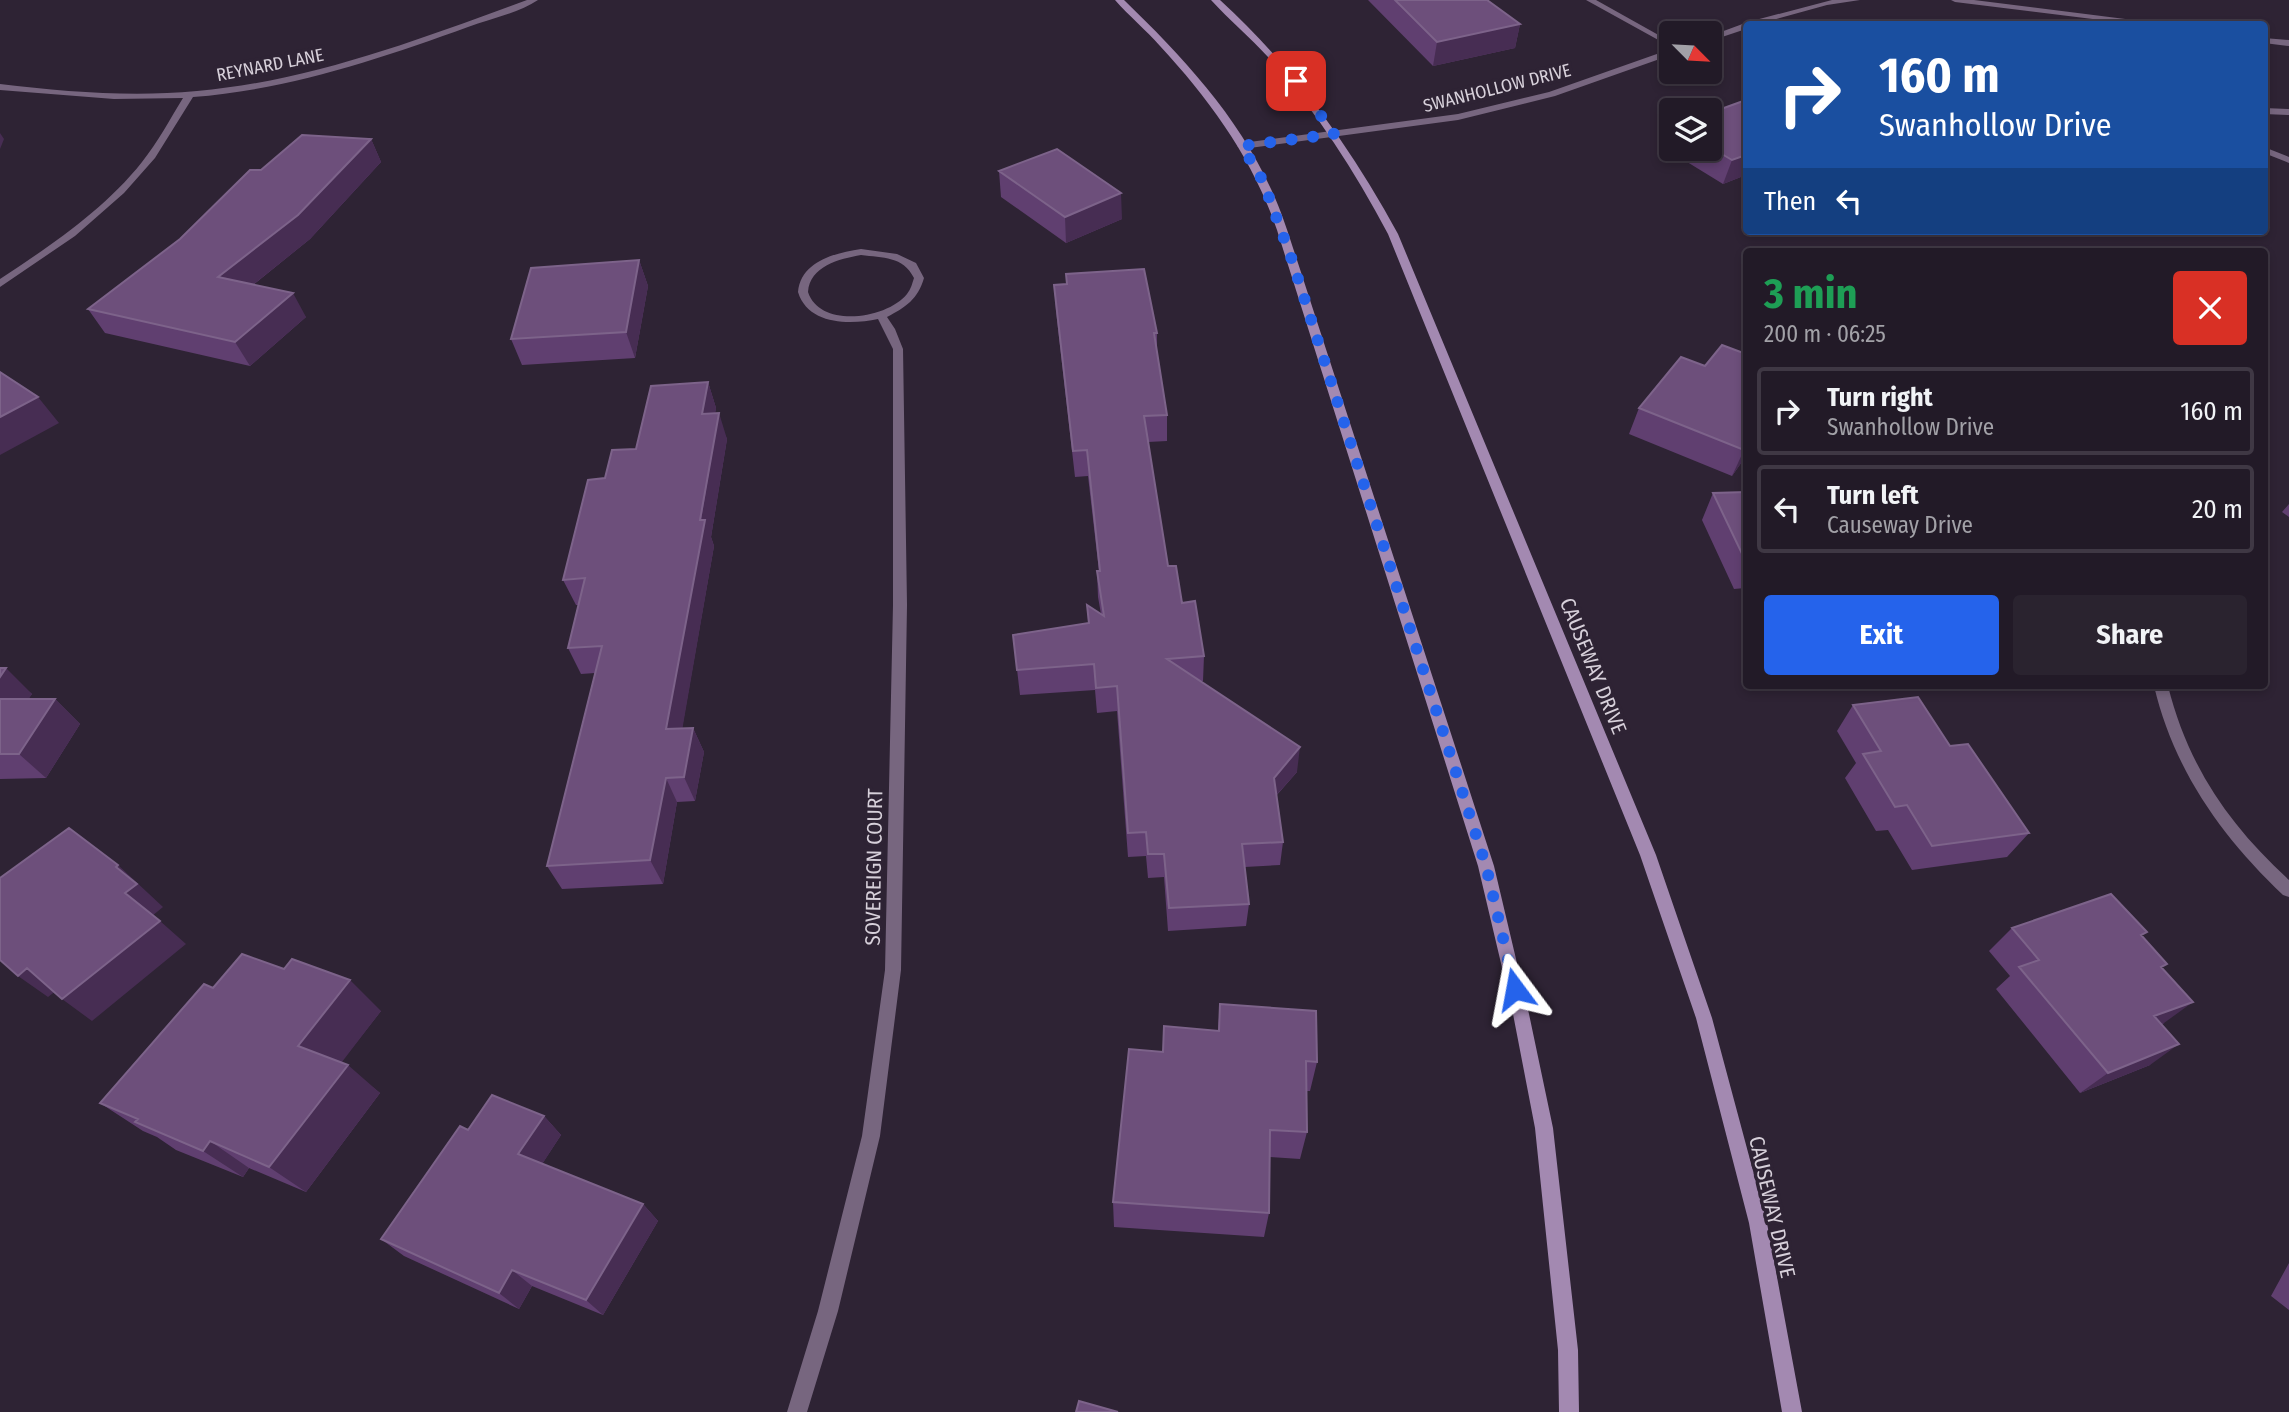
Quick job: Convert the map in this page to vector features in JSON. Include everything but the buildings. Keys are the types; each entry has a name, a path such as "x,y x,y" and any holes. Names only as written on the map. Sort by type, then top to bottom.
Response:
{"street":[{"name":"REYNARD LANE","path":"0,87 107,97 190,94 295,78 358,62 534,0"},
{"path":"1119,0 1154,33 1204,89 1263,181 1292,260 1486,866 1521,1014 1544,1128 1568,1350 1569,1412"},
{"name":"CAUSEWAY DRIVE","path":"1215,0 1287,70 1367,184 1393,234 1648,855 1704,1018 1758,1223 1792,1412"},
{"path":"1590,0 1659,38"},
{"path":"1764,21 1826,4 1856,0"},
{"path":"1955,0 2125,21"},
{"path":"1722,35 1743,27"},
{"path":"2268,40 2289,43"},
{"name":"SWANHOLLOW DRIVE","path":"1242,146 1458,117 1552,94 1659,56"},
{"path":"0,284 50,250 100,210 137,174 161,142 190,94"},
{"path":"2268,111 2289,112"},
{"path":"2268,152 2289,160"},
{"path":"871,252 898,257 911,265 919,275 919,286 913,298 900,308 881,316 840,319 822,314 809,306 802,295 802,283 810,272 841,255 871,252"},
{"name":"SOVEREIGN COURT","path":"797,1412 828,1311 871,1136 894,970 900,605 898,349 881,316"},
{"path":"2162,689 2166,713 2206,798 2262,867 2289,890"}],"route":[{"path":"1296,81 1334,134 1242,146 1263,181 1292,260 1486,866 1515,989"}]}
